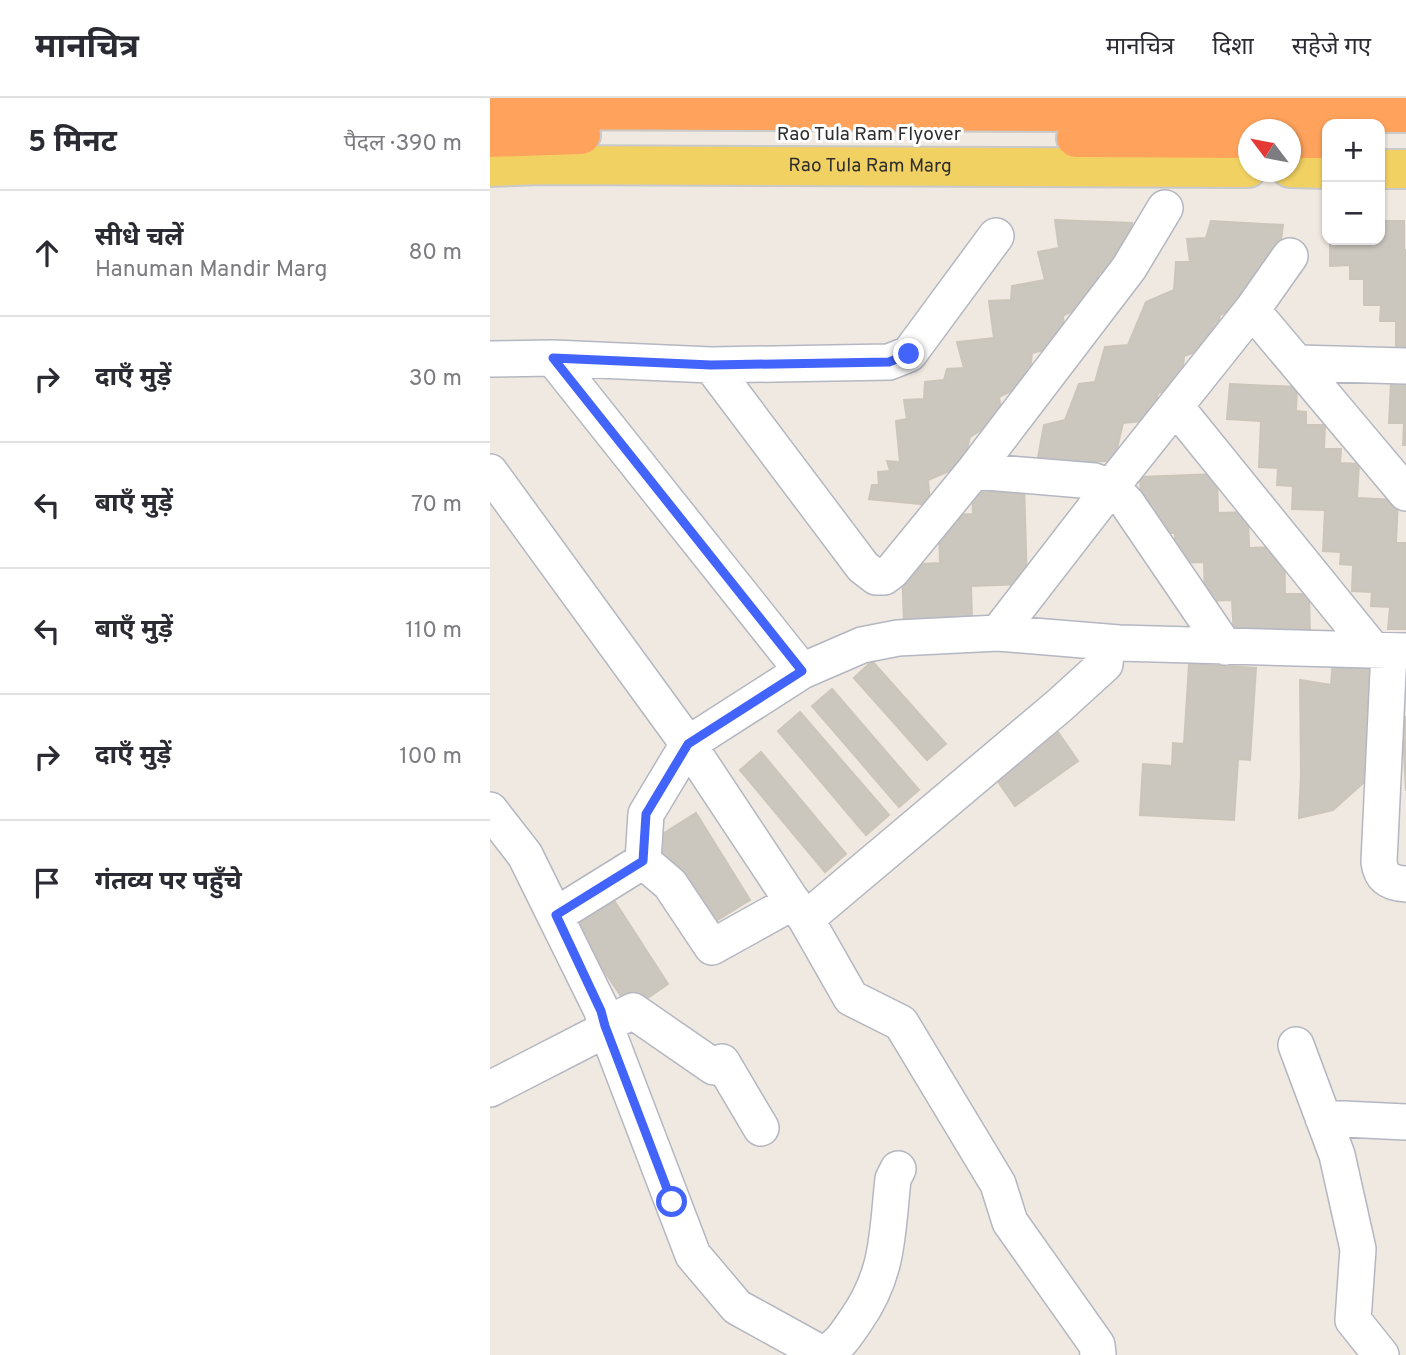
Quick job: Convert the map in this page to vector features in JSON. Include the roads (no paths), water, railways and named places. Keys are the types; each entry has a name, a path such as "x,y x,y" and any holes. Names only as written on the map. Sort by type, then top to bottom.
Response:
{"highway":[{"name":"Rao Tula Ram Flyover","path":"490,110 1406,113"},
{"name":"Rao Tula Ram Flyover","path":"490,138 629,134 845,134 1238,139"},
{"path":"1301,139 1322,139"},
{"path":"1385,139 1406,139"}],"main road":[{"name":"Rao Tula Ram Marg","path":"490,167 1238,168"},
{"path":"1301,168 1322,169"},
{"path":"1385,169 1406,169"}],"street":[{"path":"711,365 863,567 876,577 884,577 892,571 974,471 1129,268 1165,208"},
{"path":"490,359 553,358 711,365 889,362 909,354 996,236"},
{"path":"998,633 1252,310 1290,256"},
{"path":"1252,310 1406,493"},
{"path":"553,358 802,671"},
{"path":"1298,363 1406,366"},
{"path":"1176,407 1389,651 1379,862 1381,873 1387,880 1406,884"},
{"path":"974,471 1094,481 1111,487 1128,502 1225,647"},
{"path":"490,472 688,744 800,910 851,998 901,1023 998,1184 1010,1222 1097,1345 1098,1355"},
{"path":"643,861 646,814 688,744 802,671 862,645 898,638 998,633 1108,642 1389,651"},
{"path":"643,861 670,884 712,947 800,910 1060,705 1105,664 1108,642"},
{"path":"491,812 525,855 601,1011 693,1255 737,1307 823,1355 841,1344 871,1298 884,1263 894,1179 898,1169"},
{"path":"556,915 643,861"},
{"path":"490,1089 597,1034 605,1026 633,1011 714,1067 722,1062 761,1128"},
{"path":"1296,1045 1337,1156 1358,1249 1353,1320 1381,1355"},
{"path":"1323,1118 1406,1122"}]}
